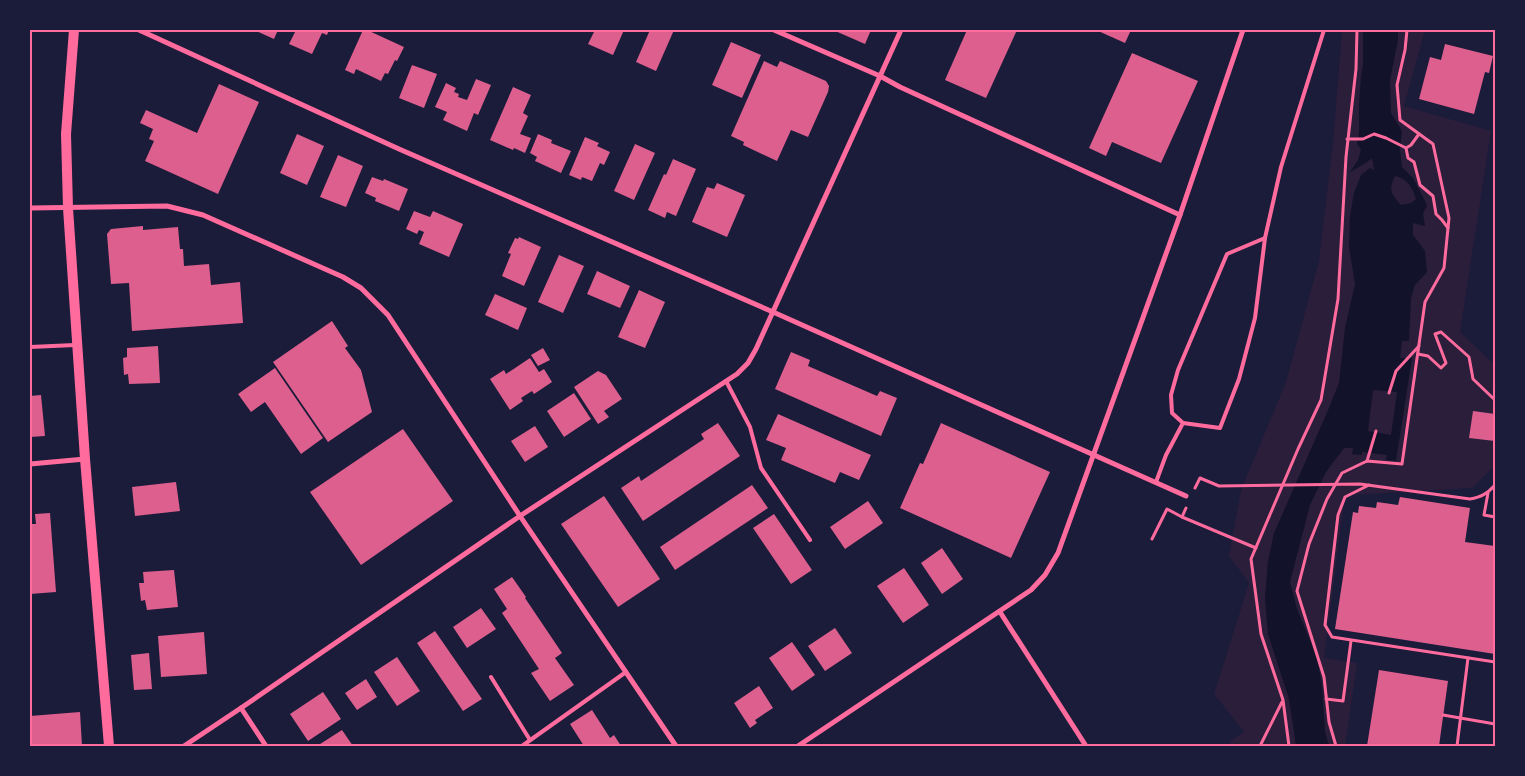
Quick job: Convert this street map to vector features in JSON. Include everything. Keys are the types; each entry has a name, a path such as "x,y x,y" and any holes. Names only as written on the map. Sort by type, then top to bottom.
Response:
{"main road":[{"path":"74,30 66,134 68,208 85,459 109,746"}],"street":[{"path":"138,30 399,149 773,312 1186,496"},
{"path":"774,30 880,76 900,87 1180,215"},
{"path":"184,746 191,744 520,516 737,374 748,363 756,350 901,30"},
{"path":"798,746 1000,612 1031,590 1045,575 1058,553 1094,455 1180,215 1243,30"},
{"path":"30,208 166,206 190,211 344,277 361,288 388,315 520,516 676,746"},
{"path":"30,464 85,459"},
{"path":"1000,612 1086,746"},
{"path":"241,708 266,746"}],"lane":[{"path":"1265,238 1227,254 1178,370 1171,395 1172,413 1183,423 1220,428 1239,379 1255,318 1265,238 1281,167 1324,30"},
{"path":"30,347 77,345"},
{"path":"726,381 750,427 761,468 810,540"},
{"path":"1156,482 1166,455 1183,423"},
{"path":"522,746 626,672"},
{"path":"491,677 530,740"}],"path":[{"path":"1289,746 1283,700 1261,634 1251,559 1321,400 1338,299 1347,139 1356,69 1356,30"},
{"path":"1336,746 1329,722 1324,677 1297,591 1309,544 1327,498 1342,473 1367,461 1402,464 1426,302 1444,268 1448,229 1449,218 1433,144 1400,120 1397,85 1405,50 1407,30"},
{"path":"1347,139 1363,139 1374,134 1406,148"},
{"path":"1406,148 1411,145 1419,134"},
{"path":"1406,148 1408,158 1414,162 1416,167 1420,185 1432,196 1436,214 1448,229"},
{"path":"1418,354 1428,356 1441,368 1446,363 1435,334 1441,332 1469,357 1473,379 1495,400"},
{"path":"1389,392 1396,371 1419,346"},
{"path":"1367,461 1376,431"},
{"path":"1194,491 1200,478 1219,486 1360,484 1470,498 1479,498 1488,493 1495,485"},
{"path":"1370,485 1345,497 1338,515 1325,624 1332,637 1495,662"},
{"path":"1488,493 1484,515 1495,517"},
{"path":"1182,516 1188,503"},
{"path":"1152,539 1167,510 1256,548"},
{"path":"1326,699 1343,701 1351,641"},
{"path":"1456,746 1468,658"},
{"path":"1260,746 1283,700"},
{"path":"1443,716 1495,724"}],"shaded area":[{"path":"1342,30 1425,30 1404,106 1491,131 1460,332 1495,365 1495,466 1472,488 1351,495 1344,500 1324,658 1357,663 1345,746 1232,746 1229,742 1244,732 1214,694 1249,583 1229,556 1241,490 1286,382 1319,261 1333,142"},
{"path":"1363,30 1398,30 1398,40 1390,80 1391,113 1402,131 1400,150 1402,167 1413,178 1427,205 1423,214 1425,226 1413,223 1413,235 1425,251 1427,272 1415,285 1411,298 1409,341 1402,341 1400,358 1412,358 1396,461 1386,460 1387,455 1362,452 1362,455 1352,454 1353,448 1344,448 1326,472 1310,505 1290,582 1297,609 1317,658 1322,685 1325,731 1329,746 1296,746 1289,699 1268,634 1265,598 1268,561 1274,533 1339,383 1345,328 1355,284 1349,247 1350,216 1354,193 1361,175 1370,168 1374,170 1372,158 1350,172 1358,160 1361,149 1357,144 1363,65","holes":["1395,176 1406,181 1411,187 1416,199 1411,203 1401,205 1393,195 1391,188","1373,390 1397,392 1391,435 1368,431"]}],"building":[{"path":"254,30 278,30 274,39"},
{"path":"296,30 329,30 327,35 322,33 312,54 289,44"},
{"path":"363,30 367,30 404,47 397,61 395,60 388,74 385,73 381,81 356,69 354,74 345,70"},
{"path":"595,30 624,30 613,55 588,44"},
{"path":"650,30 674,30 656,71 636,62"},
{"path":"833,30 871,30 865,44"},
{"path":"967,30 1017,30 986,98 945,80"},
{"path":"1096,30 1131,30 1125,43"},
{"path":"731,42 761,55 742,98 712,85"},
{"path":"1445,44 1493,56 1489,73 1485,72 1474,114 1419,99 1430,57 1441,60"},
{"path":"1132,53 1198,81 1161,163 1112,142 1106,156 1089,148"},
{"path":"764,61 777,67 780,61 826,81 829,86 808,137 791,130 777,161 743,145 744,142 731,136"},
{"path":"412,65 437,74 424,108 399,98"},
{"path":"476,79 491,85 478,115 474,113 467,131 443,120 447,112 435,107 446,83 456,88 454,92 459,94 458,97 467,100"},
{"path":"219,84 259,102 218,194 145,161 154,141 149,139 153,129 140,123 146,110 197,133"},
{"path":"513,87 531,95 523,113 528,116 520,134 531,138 525,153 490,140"},
{"path":"297,134 324,146 307,185 280,173"},
{"path":"538,134 552,140 551,143 571,151 561,173 535,161 537,157 530,153"},
{"path":"585,137 599,143 597,146 610,152 604,165 600,163 592,181 582,177 581,180 569,175"},
{"path":"635,144 655,153 634,200 614,191"},
{"path":"338,155 363,166 346,207 320,197"},
{"path":"673,159 696,169 676,216 667,212 665,218 648,210"},
{"path":"372,177 383,181 384,179 408,189 399,211 375,201 376,198 365,193"},
{"path":"717,183 745,195 727,237 692,222 707,187 714,189"},
{"path":"414,211 430,217 433,211 463,224 449,257 419,244 424,232 419,230 417,234 406,229"},
{"path":"143,226 143,230 178,227 180,249 183,249 184,266 209,264 211,285 240,282 243,323 132,331 129,283 111,284 107,234 111,229"},
{"path":"519,237 541,247 524,286 502,276 511,254 508,253 515,238 518,239"},
{"path":"559,255 584,266 563,313 538,302"},
{"path":"597,271 630,286 620,308 587,294"},
{"path":"639,290 665,302 645,348 618,337"},
{"path":"495,294 527,308 518,330 485,315"},
{"path":"332,321 348,346 345,348 361,370 372,412 328,442 273,362"},
{"path":"158,346 160,383 129,384 128,374 124,375 123,358 127,357 127,348"},
{"path":"543,348 550,360 538,366 531,355"},
{"path":"791,352 810,360 808,366 877,396 880,391 897,398 881,436 775,389"},
{"path":"530,358 539,372 544,369 552,382 534,394 532,391 521,398 523,401 510,410 490,379 504,370 506,374"},
{"path":"275,368 323,438 301,454 265,402 251,412 238,394"},
{"path":"598,371 606,375 622,399 604,411 609,417 598,424 574,387"},
{"path":"574,393 591,419 564,437 547,411"},
{"path":"41,395 45,436 30,437 30,396"},
{"path":"1473,411 1495,414 1495,441 1469,438"},
{"path":"778,414 871,455 859,480 840,472 835,483 781,460 786,448 766,440"},
{"path":"718,423 740,456 643,521 621,488 639,476 641,481 704,439 701,434"},
{"path":"941,423 1050,472 1011,558 900,508 920,463 923,464"},
{"path":"535,426 548,447 525,462 511,441"},
{"path":"403,429 453,501 361,565 310,492"},
{"path":"176,482 180,511 135,516 132,487"},
{"path":"752,485 768,508 675,570 660,547"},
{"path":"604,496 660,579 618,607 561,524"},
{"path":"1400,497 1470,508 1465,542 1495,546 1495,654 1335,629 1353,512 1358,513 1359,506 1376,508 1377,502 1398,505"},
{"path":"868,501 883,523 845,549 830,527"},
{"path":"50,513 56,592 30,594 30,524 36,524 35,514"},
{"path":"774,514 812,570 791,584 753,528"},
{"path":"942,548 963,579 942,594 921,563"},
{"path":"904,568 929,605 903,623 877,586"},
{"path":"174,570 178,607 147,610 145,600 141,601 139,583 144,583 143,572"},
{"path":"512,577 562,653 555,658 574,685 550,701 531,673 539,669 502,613 507,609 494,589"},
{"path":"481,608 496,629 467,648 453,627"},
{"path":"835,628 852,653 825,671 808,646"},
{"path":"435,631 482,699 463,711 417,643"},
{"path":"204,632 207,674 161,677 158,636"},
{"path":"792,642 815,675 792,691 769,658"},
{"path":"149,653 152,689 134,690 131,655"},
{"path":"397,657 420,691 397,706 374,672"},
{"path":"1379,670 1448,681 1439,746 1367,746"},
{"path":"366,679 377,697 357,710 345,693"},
{"path":"759,686 773,708 755,720 757,723 750,728 734,703"},
{"path":"323,692 341,719 308,741 290,714"},
{"path":"592,710 610,738 614,735 621,746 584,746 570,724"},
{"path":"80,712 82,746 30,746 30,716"},
{"path":"342,730 353,746 317,746"}]}
